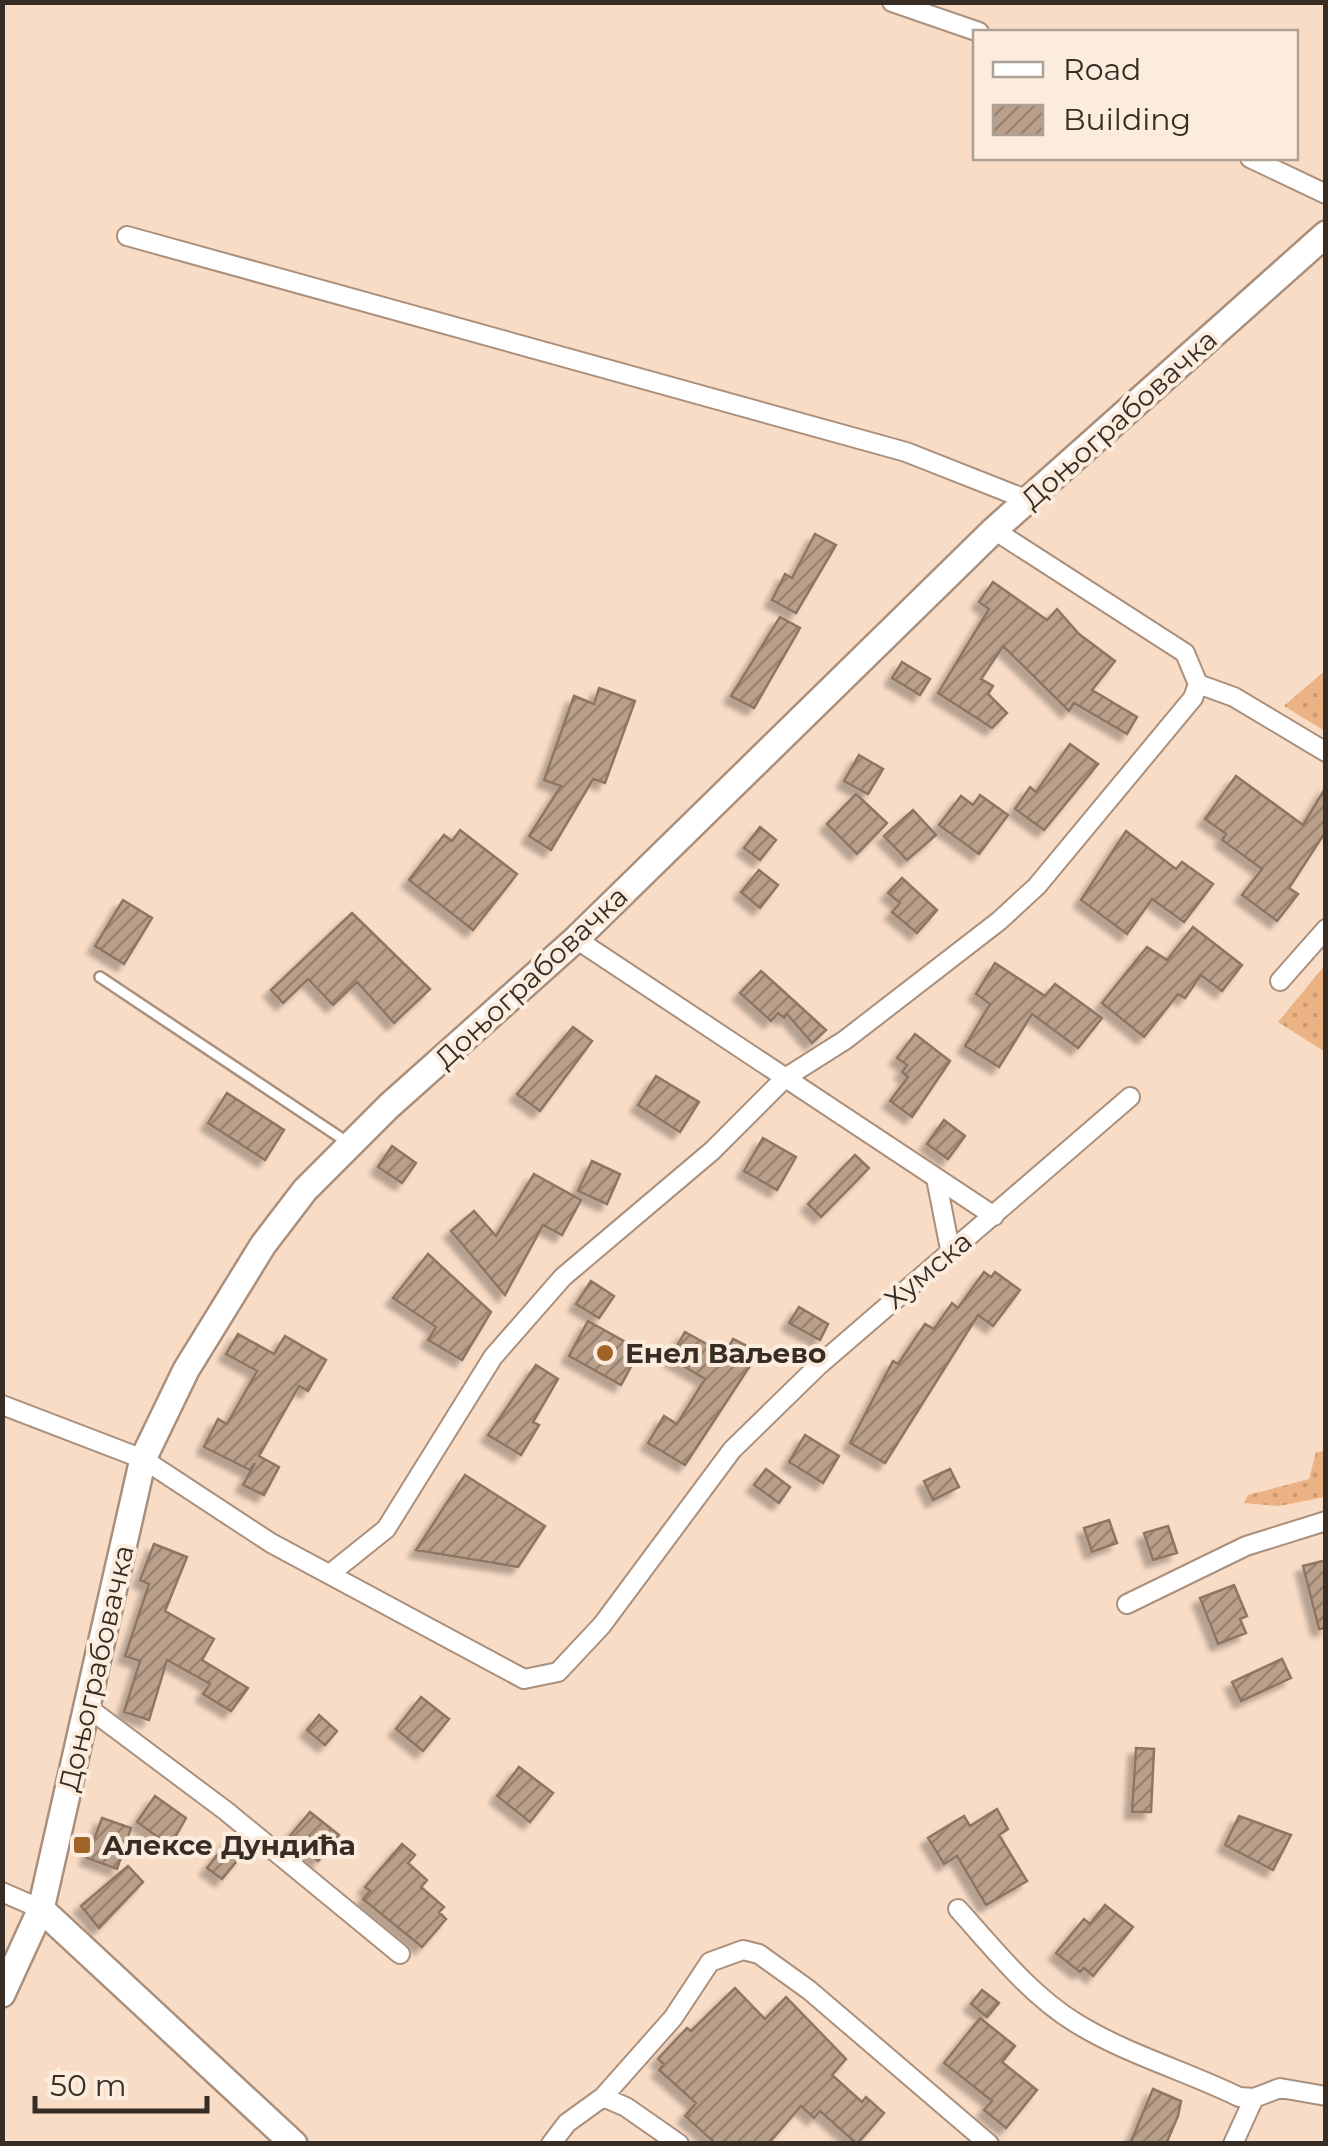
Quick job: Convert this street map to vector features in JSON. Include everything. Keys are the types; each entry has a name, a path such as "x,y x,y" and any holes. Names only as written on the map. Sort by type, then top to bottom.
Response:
{"street":[{"path":"892,2 973,30"},
{"path":"1254,160 1326,194"},
{"name":"Доњограбовачка","path":"2,1994 41,1909 144,1459 186,1370 263,1245 305,1190 350,1145 576,939 994,530 1326,234"},
{"path":"127,236 906,452 1028,500"},
{"path":"331,1573 386,1529 494,1358 563,1277 712,1152 784,1078 845,1040 999,921 1037,886 1193,698 1198,684 1185,653 994,530"},
{"path":"1198,684 1234,696 1326,752"},
{"path":"1280,981 1326,929"},
{"path":"576,939 994,1216"},
{"name":"Хумска","path":"2,1405 144,1459 271,1543 524,1679 549,1677 602,1625 732,1450 950,1249 994,1216 1130,1097"},
{"path":"936,1178 950,1249"},
{"path":"1127,1604 1246,1546 1326,1522"},
{"path":"87,1707 226,1812 400,1954"},
{"path":"2,1892 41,1909 294,2144"},
{"path":"958,1910 1007,1964 1072,2021 1102,2038 1240,2097 1254,2098 1280,2088 1326,2096"},
{"path":"551,2144 588,2105 603,2097 673,2018 710,1962 743,1950 759,1954 809,1990 989,2144"},
{"path":"603,2097 626,2107 679,2144"},
{"path":"1234,2144 1254,2098"}],"lane":[{"path":"100,976 350,1145"}],"shaded area":[{"path":"1325,673 1325,731 1284,706"},
{"path":"1325,965 1325,1052 1278,1022"},
{"path":"1325,1451 1325,1497 1279,1506 1244,1503 1248,1495 1309,1479 1316,1452"}],"building":[{"path":"815,534 836,545 796,613 772,600 785,574 792,578"},
{"path":"993,582 1047,620 1057,609 1079,634 1115,661 1092,690 1137,717 1127,734 1074,703 1069,711 1003,646 981,679 993,686 988,694 1007,713 992,728 938,693 989,609 979,602"},
{"path":"780,617 800,628 754,708 731,696"},
{"path":"902,662 930,679 920,695 892,678"},
{"path":"599,688 635,701 605,783 593,779 551,850 529,836 561,786 544,780 574,696 594,704"},
{"path":"1070,744 1098,764 1044,830 1015,809 1030,787 1036,792"},
{"path":"859,755 883,769 868,794 844,781"},
{"path":"1236,776 1303,825 1326,787 1326,831 1289,888 1298,894 1277,921 1242,895 1262,869 1222,840 1226,834 1205,819"},
{"path":"856,794 887,823 857,854 827,824"},
{"path":"980,795 1008,815 979,854 939,825 961,796 973,805"},
{"path":"913,810 936,835 907,860 884,836"},
{"path":"760,827 776,840 760,860 744,848"},
{"path":"460,830 517,874 473,930 409,880 444,835 452,841"},
{"path":"1126,831 1176,869 1182,862 1213,884 1184,922 1152,899 1127,934 1081,900"},
{"path":"759,870 778,885 760,908 741,892"},
{"path":"902,878 937,910 917,933 892,912 900,903 888,893"},
{"path":"123,900 152,918 124,964 95,946"},
{"path":"352,913 430,989 394,1023 357,982 333,1005 308,979 283,1003 271,990"},
{"path":"1193,927 1242,965 1222,991 1201,975 1185,998 1178,994 1144,1037 1102,1003 1147,947 1167,960"},
{"path":"995,963 1045,996 1055,984 1102,1018 1078,1048 1032,1014 999,1067 965,1046 990,1004 976,994"},
{"path":"761,971 826,1030 812,1043 787,1014 784,1018 778,1013 771,1021 740,993"},
{"path":"573,1027 592,1041 540,1111 517,1094"},
{"path":"915,1034 950,1061 912,1117 890,1101 908,1077 902,1072 907,1065 897,1058"},
{"path":"656,1076 699,1102 680,1132 638,1105"},
{"path":"227,1093 284,1130 265,1160 208,1123"},
{"path":"944,1120 965,1136 948,1159 927,1144"},
{"path":"763,1138 796,1157 777,1190 744,1171"},
{"path":"392,1146 416,1163 402,1183 378,1167"},
{"path":"855,1155 869,1168 821,1217 808,1204"},
{"path":"592,1161 620,1174 607,1204 578,1191"},
{"path":"534,1174 581,1200 562,1235 543,1225 505,1295 451,1231 474,1211 496,1236"},
{"path":"428,1254 491,1312 462,1360 428,1340 436,1327 393,1298"},
{"path":"984,1272 991,1277 995,1272 1020,1290 993,1326 978,1315 885,1463 850,1443 893,1361 898,1364 925,1324 934,1329 952,1303 958,1308"},
{"path":"591,1281 614,1296 599,1318 576,1304"},
{"path":"799,1307 828,1324 820,1340 789,1323"},
{"name":"Енел Ваљево","path":"588,1321 640,1350 621,1385 569,1356"},
{"path":"685,1332 725,1354 733,1339 759,1352 685,1465 648,1443 664,1416 677,1424 705,1379 670,1358"},
{"path":"238,1334 274,1354 285,1336 326,1360 308,1391 299,1386 259,1456 279,1467 264,1495 243,1485 255,1463 250,1470 204,1447 218,1419 227,1424 257,1371 226,1354"},
{"path":"536,1365 558,1379 533,1422 539,1425 521,1455 488,1435"},
{"path":"805,1435 839,1456 823,1483 789,1462"},
{"path":"766,1469 790,1487 779,1503 754,1485"},
{"path":"950,1469 959,1487 933,1500 924,1481"},
{"path":"465,1475 545,1526 518,1567 416,1550"},
{"path":"1109,1520 1117,1543 1092,1552 1084,1528"},
{"path":"1168,1526 1177,1553 1153,1560 1144,1533"},
{"path":"154,1544 187,1557 165,1611 214,1639 202,1660 248,1688 231,1711 203,1694 210,1684 167,1660 149,1720 124,1712 140,1661 125,1656 149,1584 140,1580"},
{"path":"1326,1560 1326,1628 1319,1629 1303,1566"},
{"path":"1234,1585 1247,1616 1240,1619 1246,1633 1218,1644 1200,1598"},
{"path":"1282,1659 1291,1678 1241,1701 1232,1682"},
{"path":"421,1697 449,1719 423,1751 396,1729"},
{"path":"319,1715 337,1731 325,1745 307,1730"},
{"path":"1136,1748 1154,1749 1151,1812 1132,1812"},
{"path":"519,1767 553,1793 530,1822 497,1796"},
{"path":"155,1796 186,1818 170,1846 137,1822"},
{"path":"997,1809 1008,1829 999,1835 1027,1881 986,1905 957,1856 944,1864 928,1838 964,1816 970,1826"},
{"path":"310,1812 339,1835 318,1861 289,1837"},
{"path":"1239,1816 1291,1835 1273,1870 1225,1845"},
{"path":"102,1818 131,1828 117,1869 87,1858"},
{"path":"234,1834 249,1846 222,1879 207,1868"},
{"path":"402,1844 415,1855 408,1863 427,1880 421,1887 444,1907 439,1912 446,1919 422,1947 363,1899 370,1891 365,1887"},
{"path":"128,1866 143,1882 99,1928 81,1906"},
{"path":"1105,1905 1133,1927 1093,1976 1084,1968 1080,1972 1056,1953 1084,1919 1090,1924"},
{"path":"735,1988 765,2019 786,1997 846,2059 832,2075 862,2102 866,2097 884,2113 857,2144 820,2111 814,2118 801,2106 768,2144 716,2144 685,2116 696,2103 659,2070 664,2064 658,2059 687,2028 691,2031"},
{"path":"982,1990 999,2003 987,2017 971,2004"},
{"path":"980,2018 1015,2046 1002,2062 1037,2090 1006,2128 984,2110 992,2101 944,2063"},
{"path":"1153,2089 1181,2101 1178,2116 1166,2144 1130,2144"}],"place":[{"name":"Енел Ваљево","path":"605,1353"},
{"name":"Алексе Дундића","path":"82,1845"}]}
